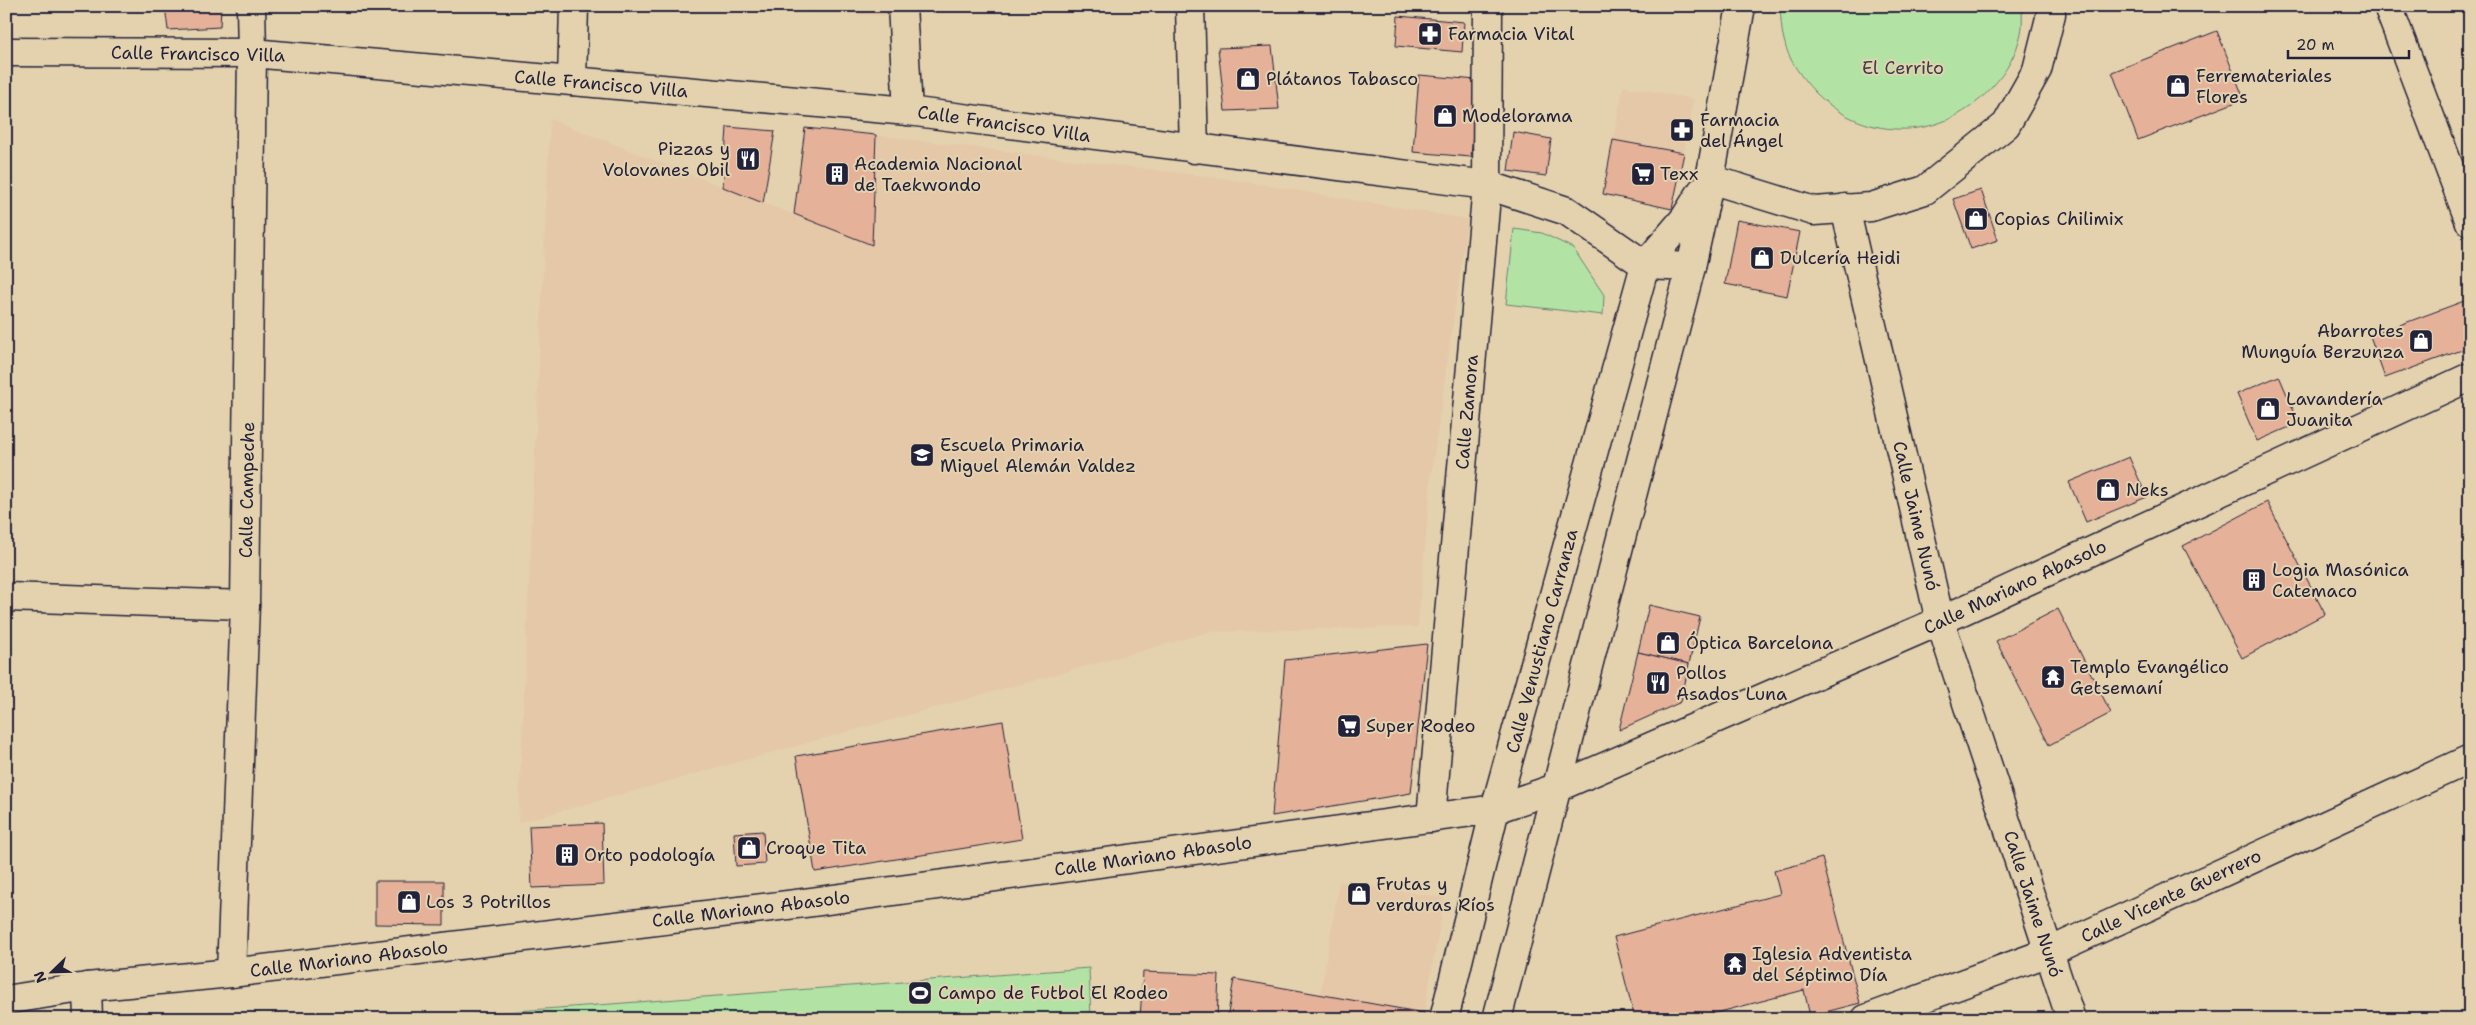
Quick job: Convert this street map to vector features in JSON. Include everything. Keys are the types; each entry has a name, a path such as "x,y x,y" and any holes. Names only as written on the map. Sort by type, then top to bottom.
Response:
{"street":[{"name":"Calle Campeche","path":"230,973 245,605 251,6"},
{"path":"572,81 574,6"},
{"path":"902,6 908,111"},
{"path":"1190,6 1194,149"},
{"name":"Calle Zamora","path":"1431,818 1487,186 1488,6"},
{"path":"1497,1019 1691,268 1710,179 1741,6"},
{"path":"1710,179 1814,210 1871,207 1925,190 2006,125 2037,70 2051,14 2050,6"},
{"path":"2388,6 2470,222"},
{"name":"Calle Francisco Villa","path":"6,52 252,53 908,111 1487,186 1567,211 1646,265"},
{"path":"1646,265 1685,218 1710,179"},
{"name":"Calle Jaime Nunó","path":"1845,208 1940,621 2071,1019"},
{"path":"1646,265 1691,268"},
{"name":"Calle Venustiano Carranza","path":"1444,1019 1495,809 1646,265"},
{"name":"Calle Mariano Abasolo","path":"6,1000 88,987 230,973 812,902 1495,809 1556,788 1940,621 2470,377"},
{"path":"6,598 245,605"},
{"name":"Calle Vicente Guerrero","path":"1866,1019 2049,952 2470,759"},
{"path":"88,987 88,1019"}],"shaded area":[{"path":"789,6 885,6 886,16 789,11"},
{"path":"1623,86 1694,99 1684,153 1613,140"},
{"name":"Escuela Primaria Miguel Alemán Valdez","path":"550,119 871,245 876,135 1228,179 1468,219 1431,477 1418,627 1210,632 518,823"},
{"path":"1339,881 1445,898 1424,1013 1320,995"}],"green space":[{"name":"El Cerrito","path":"1780,6 2022,6 2022,27 2017,48 2007,68 1993,86 1974,104 1953,117 1929,126 1905,129 1881,127 1858,121 1835,109 1805,81 1792,62 1786,47 1782,32"},
{"path":"1514,229 1542,233 1573,248 1604,295 1603,315 1506,304"},
{"name":"Campo de Futbol El Rodeo","path":"1089,968 1091,1019 412,1019"}],"building":[{"path":"165,6 221,6 220,27 168,30"},
{"name":"Farmacia Vital","path":"1398,16 1464,22 1462,52 1396,46"},
{"name":"Ferremateriales Flores","path":"2217,31 2244,99 2138,140 2112,72"},
{"name":"Plátanos Tabasco","path":"1272,46 1279,109 1225,111 1218,48"},
{"name":"Modelorama","path":"1419,75 1477,80 1471,157 1413,152"},
{"name":"Pizzas y Volovanes Obil","path":"727,127 775,131 763,203 723,187"},
{"name":"Academia Nacional de Taekwondo","path":"805,128 876,135 872,245 794,214"},
{"path":"1513,132 1551,139 1546,176 1508,171"},
{"name":"Texx","path":"1613,140 1684,153 1672,209 1603,194"},
{"name":"Copias Chilimix","path":"1981,190 1998,240 1971,249 1953,199"},
{"name":"Dulcería Heidi","path":"1737,220 1800,232 1787,296 1725,284"},
{"name":"Abarrotes Munguía Berzunza","path":"2464,301 2470,316 2470,347 2385,378 2370,336"},
{"name":"Lavandería Juanita","path":"2279,376 2299,423 2257,441 2237,394"},
{"name":"Neks","path":"2129,457 2147,497 2086,522 2069,482"},
{"name":"Logia Masónica Catemaco","path":"2267,502 2325,614 2242,658 2183,546"},
{"name":"Óptica Barcelona","path":"1649,605 1700,617 1689,664 1638,652"},
{"name":"Templo Evangélico Getsemaní","path":"2058,609 2111,713 2049,745 1996,641"},
{"name":"Super Rodeo","path":"1427,644 1411,793 1272,816 1285,660"},
{"name":"Pollos Asados Luna","path":"1638,652 1689,664 1681,702 1619,730"},
{"path":"1003,721 1022,839 815,872 796,756"},
{"name":"Orto podología","path":"602,823 604,885 532,888 529,826"},
{"name":"Croque Tita","path":"763,831 765,864 736,866 734,833"},
{"name":"Iglesia Adventista del Séptimo Día","path":"1822,858 1860,1003 1810,1016 1804,990 1693,1019 1635,1019 1614,937 1780,894 1774,871"},
{"name":"Los 3 Potrillos","path":"375,881 444,881 444,925 375,924"},
{"path":"1143,972 1219,975 1217,1019 1140,1019"},
{"path":"1234,979 1424,1013 1423,1019 1227,1019"}],"place":[{"name":"Farmacia Vital","path":"1430,34"},
{"name":"Plátanos Tabasco","path":"1248,79"},
{"name":"Ferremateriales Flores","path":"2178,86"},
{"name":"Modelorama","path":"1445,116"},
{"name":"Farmacia del Ángel","path":"1682,130"},
{"name":"Pizzas y Volovanes Obil","path":"748,159"},
{"name":"Academia Nacional de Taekwondo","path":"837,174"},
{"name":"Texx","path":"1643,174"},
{"name":"Copias Chilimix","path":"1976,219"},
{"name":"Dulcería Heidi","path":"1762,258"},
{"name":"Abarrotes Munguía Berzunza","path":"2421,341"},
{"name":"Lavandería Juanita","path":"2268,409"},
{"name":"Escuela Primaria Miguel Alemán Valdez","path":"922,455"},
{"name":"Neks","path":"2108,490"},
{"name":"Logia Masónica Catemaco","path":"2254,580"},
{"name":"Óptica Barcelona","path":"1668,643"},
{"name":"Templo Evangélico Getsemaní","path":"2053,677"},
{"name":"Pollos Asados Luna","path":"1658,683"},
{"name":"Super Rodeo","path":"1349,726"},
{"name":"Croque Tita","path":"749,848"},
{"name":"Orto podología","path":"567,855"},
{"name":"Frutas y verduras Ríos","path":"1359,894"},
{"name":"Los 3 Potrillos","path":"409,902"},
{"name":"Iglesia Adventista del Séptimo Día","path":"1735,964"},
{"name":"Campo de Futbol El Rodeo","path":"920,993"}]}
